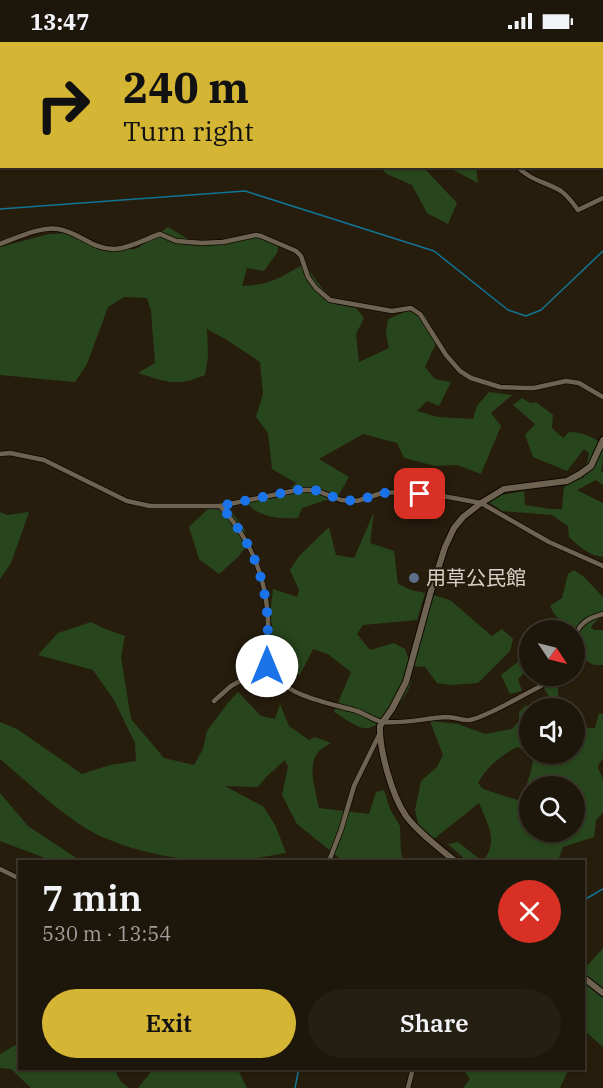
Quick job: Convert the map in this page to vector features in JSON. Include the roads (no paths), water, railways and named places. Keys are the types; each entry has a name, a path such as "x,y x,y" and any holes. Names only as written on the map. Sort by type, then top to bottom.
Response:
{"street":[{"path":"519,168 535,181 567,195 578,210 601,200 603,207"},
{"path":"0,244 40,230 56,228 76,235 96,246 114,249 132,246 160,234 183,243 223,242 261,236 296,251 301,256 303,266 316,288 330,300 392,311 411,308 420,314 446,355 460,371 471,378 500,387 524,388 566,381 579,383 603,397"},
{"path":"453,860 405,815 393,789 380,733 381,722 392,709 406,682 445,547 454,528 481,502 504,489 567,481 580,474 591,466 603,440"},
{"path":"0,454 10,453 44,460 138,504 150,506 220,506 297,490 315,490 341,500 357,501 382,493 404,492 481,502 549,542 603,566"},
{"path":"220,506 237,525 256,562 265,587 267,666 275,677 297,693 328,705 357,711 381,722 452,717 469,720 486,714 541,686"},
{"path":"585,622 592,617 603,615"},
{"path":"214,701 231,686 267,666"},
{"path":"328,860 341,830 354,786 380,733"},
{"path":"0,868 18,878"},
{"path":"585,979 603,993"},
{"path":"408,1088 412,1070"}],"waterway":[{"path":"0,209 245,191 434,251 508,310 526,316 541,310 603,251"},
{"path":"585,899 603,889"},
{"path":"295,1088 299,1070"}],"place":[{"name":"用草公民館","path":"414,578"}]}
